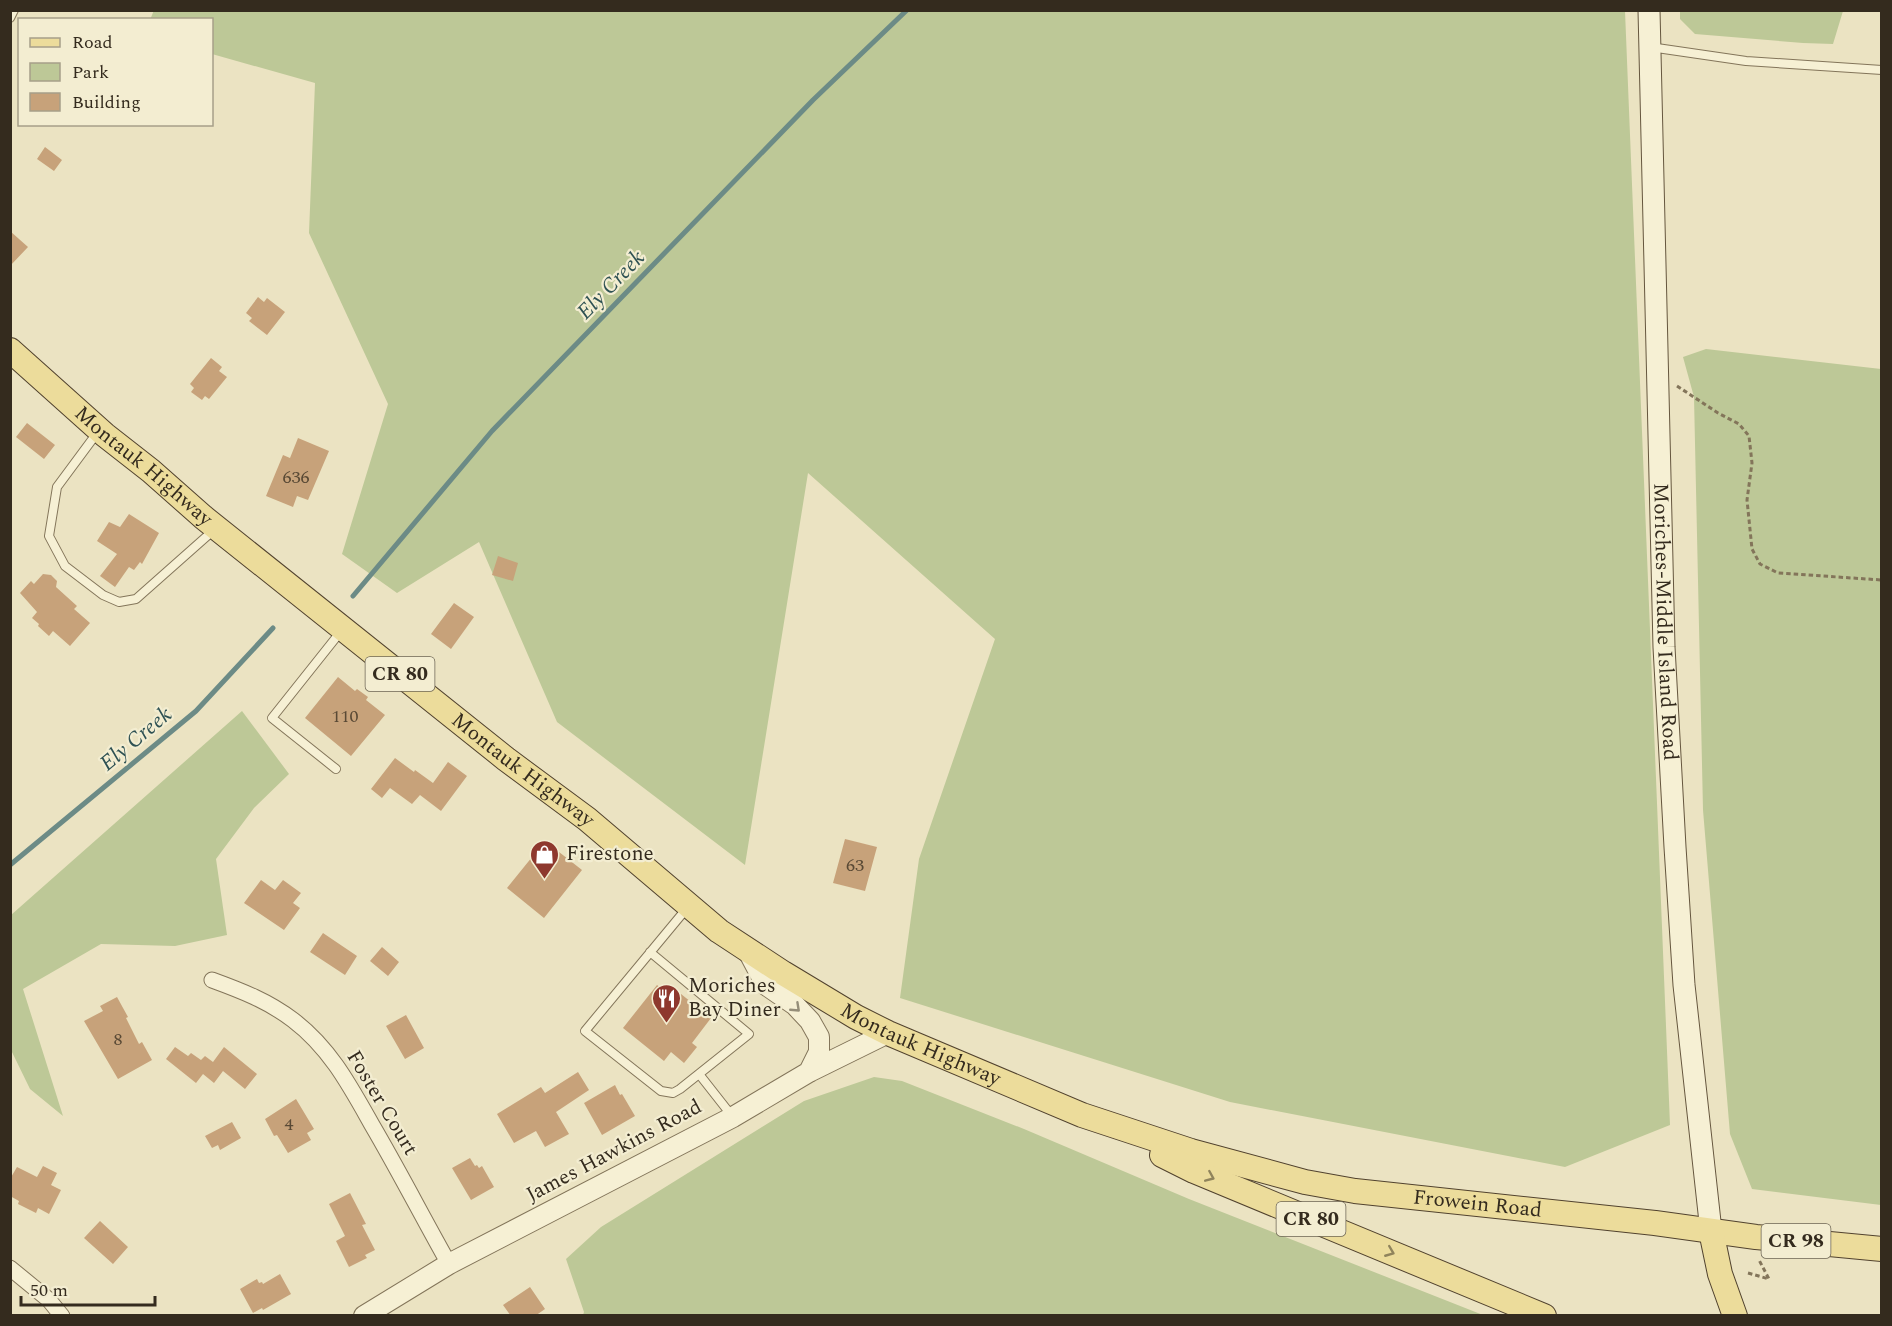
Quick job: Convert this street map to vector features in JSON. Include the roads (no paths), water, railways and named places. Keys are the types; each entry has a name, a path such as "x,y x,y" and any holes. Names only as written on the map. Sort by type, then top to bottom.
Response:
{"main road":[{"name":"Moriches-Middle Island Road","path":"1649,10 1660,523 1674,837 1684,985 1711,1231"},
{"name":"Montauk Highway","path":"10,350 216,528 506,759 587,819 719,931 849,1013 888,1033 1082,1114"},
{"name":"Frowein Road","path":"1082,1114 1191,1151 1271,1174 1329,1187 1881,1249"},
{"name":"CR 80","path":"1082,1114 1194,1171 1544,1316"},
{"path":"1711,1231 1720,1274 1735,1316"}],"street":[{"path":"746,948 766,985 795,1005 810,1021 819,1036 819,1052 810,1072"},
{"name":"Foster Court","path":"212,980 257,997 294,1021 339,1066 449,1264"},
{"name":"James Hawkins Road","path":"364,1316 449,1264 733,1117 810,1072 888,1033"},
{"path":"10,1268 50,1300 62,1316"}],"lane":[{"path":"10,18 14,10"},
{"path":"1650,47 1746,61 1881,70"},
{"path":"100,430 57,487 49,536 65,566 103,595 119,602 136,598 216,528"},
{"path":"336,769 272,718 343,629"},
{"path":"650,952 749,1034 673,1093 661,1091 585,1031 650,952 690,905"},
{"path":"699,1074 733,1117"}],"waterway":[{"name":"Ely Creek","path":"353,596 492,431 813,100 907,10"},
{"name":"Ely Creek","path":"10,865 196,711 273,628"}],"place":[{"name":"Firestone","path":"545,880"},
{"name":"Moriches Bay Diner","path":"667,1024"}]}
